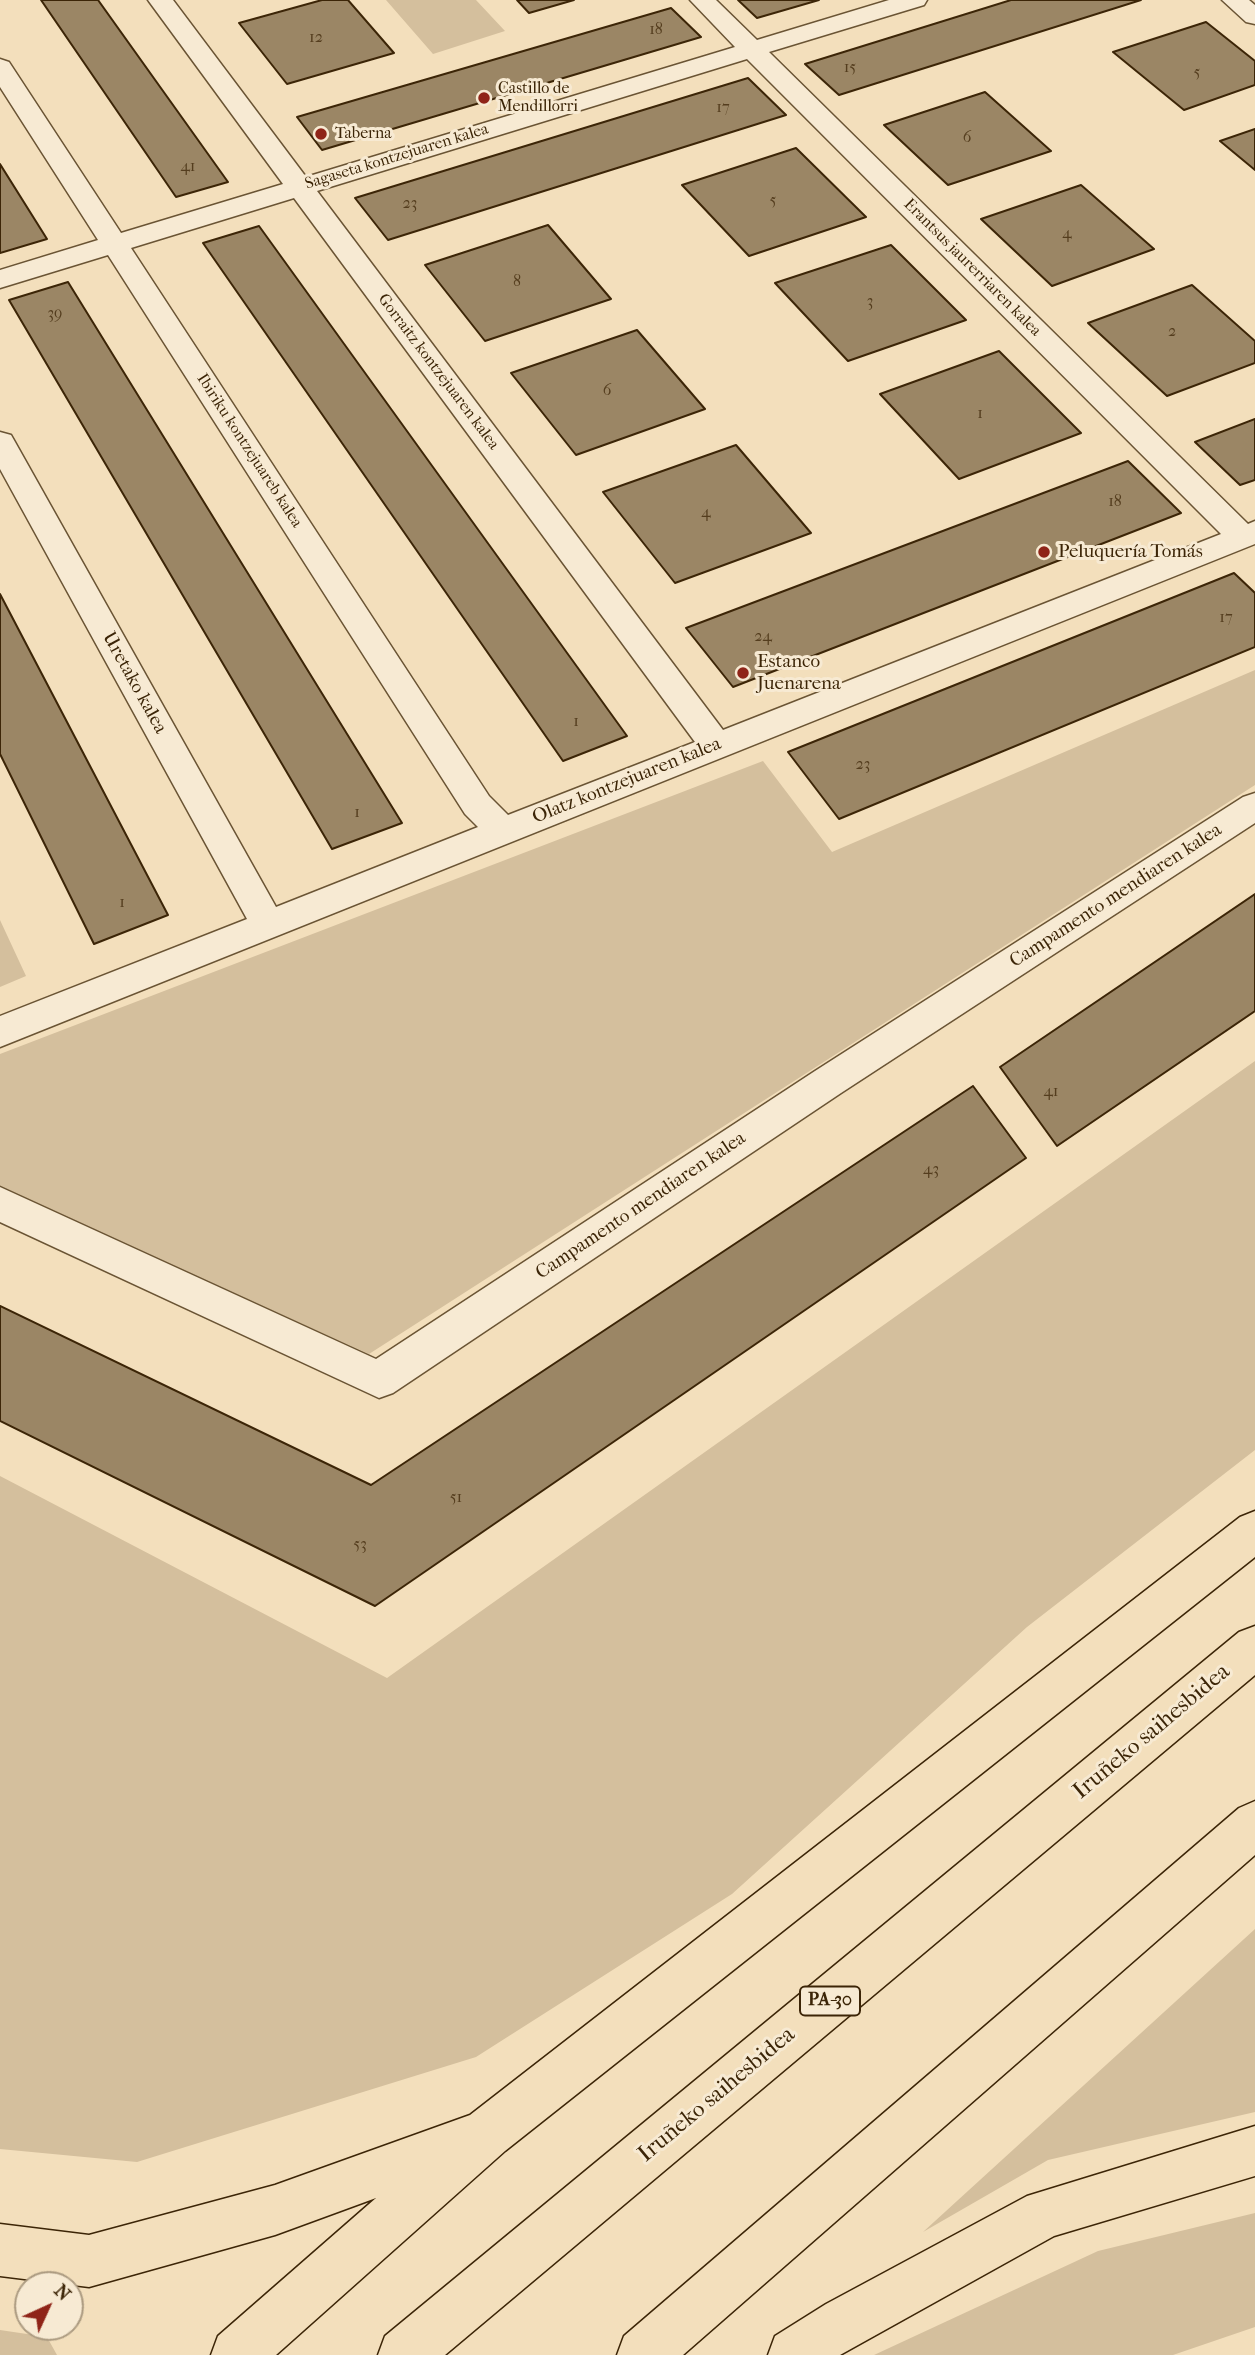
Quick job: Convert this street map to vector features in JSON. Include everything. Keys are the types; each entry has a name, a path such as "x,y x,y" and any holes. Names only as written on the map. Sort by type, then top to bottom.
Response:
{"highway":[{"path":"237,2355 487,2133 1255,1531"},
{"name":"Iruñeko saihesbidea","path":"404,2355 1255,1647"},
{"path":"643,2355 1255,1824"},
{"path":"0,2250 89,2260 275,2210 487,2133"},
{"path":"794,2355 844,2322 1045,2214 1255,2151"}],"street":[{"name":"Gorraitz kontzejuaren kalea","path":"160,0 716,745"},
{"name":"Erantsus jaurerriaren kalea","path":"702,0 1249,534"},
{"name":"Sagaseta kontzejuaren kalea","path":"0,279 915,0"},
{"path":"1234,0 1255,17"},
{"name":"Ibiriku kontzejuareb kalea","path":"0,67 477,805 502,831"},
{"name":"Uretako kalea","path":"0,442 268,925"},
{"name":"Olatz kontzejuaren kalea","path":"0,1032 1249,534"},
{"name":"Campamento mendiaren kalea","path":"0,1203 379,1380 860,1061 1255,806"}],"shaded area":[{"path":"386,0 476,0 505,31 433,54"},
{"path":"1255,670 1255,785 369,1354 0,1188 0,1054 763,761 832,852"},
{"path":"0,920 26,976 0,987"},
{"path":"1255,1061 1255,1450 1027,1627 732,1894 476,2057 137,2162 0,2149 0,1476 387,1678"},
{"path":"1255,1929 1255,2112 1048,2160 923,2232"},
{"path":"1255,2213 1255,2327 1173,2355 874,2355 1098,2251"},
{"path":"0,2330 14,2332 14,2341 49,2341 57,2355 0,2355"}],"building":[{"path":"41,0 98,0 228,182 176,197"},
{"path":"322,0 348,0 394,53 287,84 239,23"},
{"path":"517,0 574,0 529,13"},
{"path":"738,0 819,0 757,18"},
{"path":"1011,0 1141,0 839,95 805,64"},
{"path":"671,8 701,37 322,150 297,117"},
{"path":"1206,22 1255,61 1255,85 1184,110 1113,52"},
{"path":"748,78 786,115 388,240 355,198"},
{"path":"985,92 1051,151 948,185 884,125"},
{"path":"1255,129 1255,170 1220,141"},
{"path":"796,148 866,217 749,256 682,185"},
{"path":"0,164 47,239 0,253"},
{"path":"1081,185 1154,249 1052,286 981,219"},
{"path":"548,225 611,299 485,341 425,265"},
{"path":"259,226 627,736 563,761 203,243"},
{"path":"891,245 966,320 848,361 775,283"},
{"path":"68,282 402,823 332,849 9,300"},
{"path":"1192,285 1255,341 1255,363 1167,396 1088,323"},
{"path":"637,330 705,409 576,455 511,373"},
{"path":"999,351 1081,433 959,479 880,394"},
{"path":"1255,419 1255,480 1240,485 1195,442"},
{"path":"736,445 811,533 675,583 603,492"},
{"path":"1128,461 1181,513 733,687 686,628"},
{"path":"1234,573 1255,593 1255,647 839,819 788,752"},
{"path":"0,594 168,915 94,944 0,754"},
{"path":"1255,894 1255,1011 1057,1146 1000,1067"},
{"path":"973,1086 1026,1158 375,1606 0,1421 0,1306 371,1485"}],"place":[{"name":"Castillo de Mendillorri","path":"484,98"},
{"name":"Taberna","path":"321,134"},
{"name":"Peluquería Tomás","path":"1044,552"},
{"name":"Estanco Juenarena","path":"743,673"}]}
